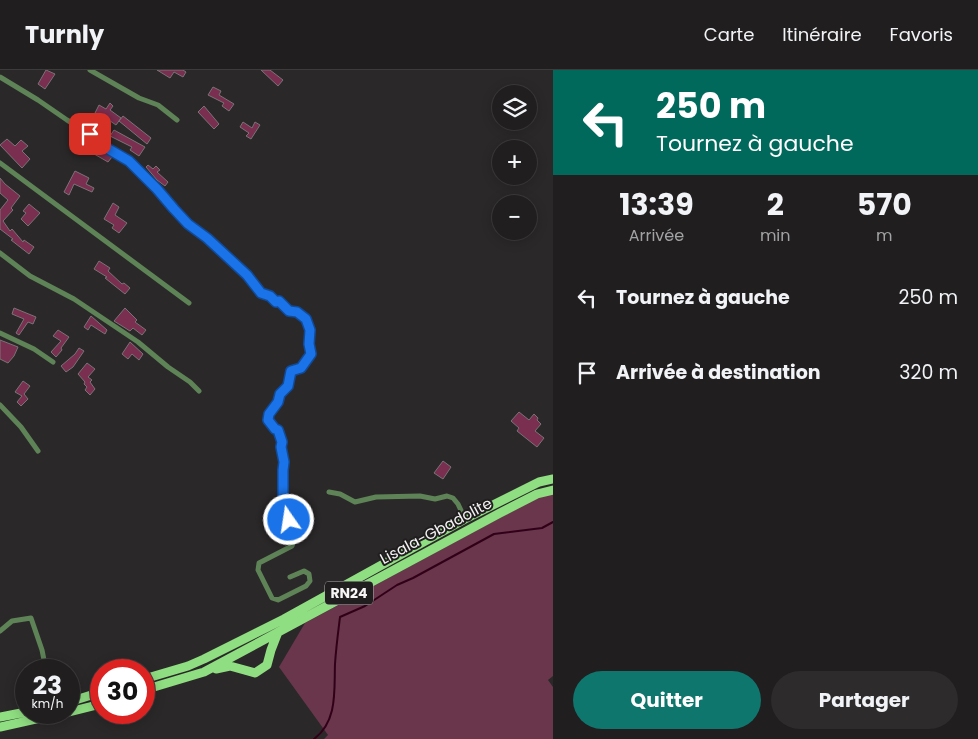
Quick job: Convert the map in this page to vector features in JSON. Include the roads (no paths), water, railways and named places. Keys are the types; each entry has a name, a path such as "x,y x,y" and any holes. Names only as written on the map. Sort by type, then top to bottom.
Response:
{"main road":[{"name":"Lisala-Gbadolite","path":"155,676 188,666 272,625 465,519 539,482 553,479"},
{"name":"Lisala-Gbadolite","path":"155,687 204,672 500,512 537,494 553,490"},
{"path":"204,672 230,666 239,667 254,673 267,665 278,632"},
{"path":"0,717 15,714"},
{"path":"0,727 15,724"}],"street":[{"path":"90,70 138,98 158,105 177,120"},
{"path":"0,77 129,161 179,214 247,275 261,293 270,296 276,302 279,301 289,311 297,312 306,319 310,330 309,344 311,354 301,368 291,371 288,386 280,394 278,402 269,414 268,420 278,430 282,442 284,462 283,497 288,508 289,520 295,537 292,546 259,563 258,570 272,598 278,600 306,586 310,581 309,574 304,571 290,578"},
{"path":"0,163 189,303"},
{"path":"0,253 30,276 74,299 138,342 199,391"},
{"path":"0,333 34,348 53,362"},
{"path":"0,405 21,428 38,451"},
{"path":"329,492 340,494 355,502 376,496 420,496 435,499 447,496 458,504 465,519"},
{"path":"0,631 12,621 31,618 44,659"}],"waterway":[{"path":"314,739 322,732 331,714 340,617 365,606 397,585 494,534 542,528 553,522"}]}
